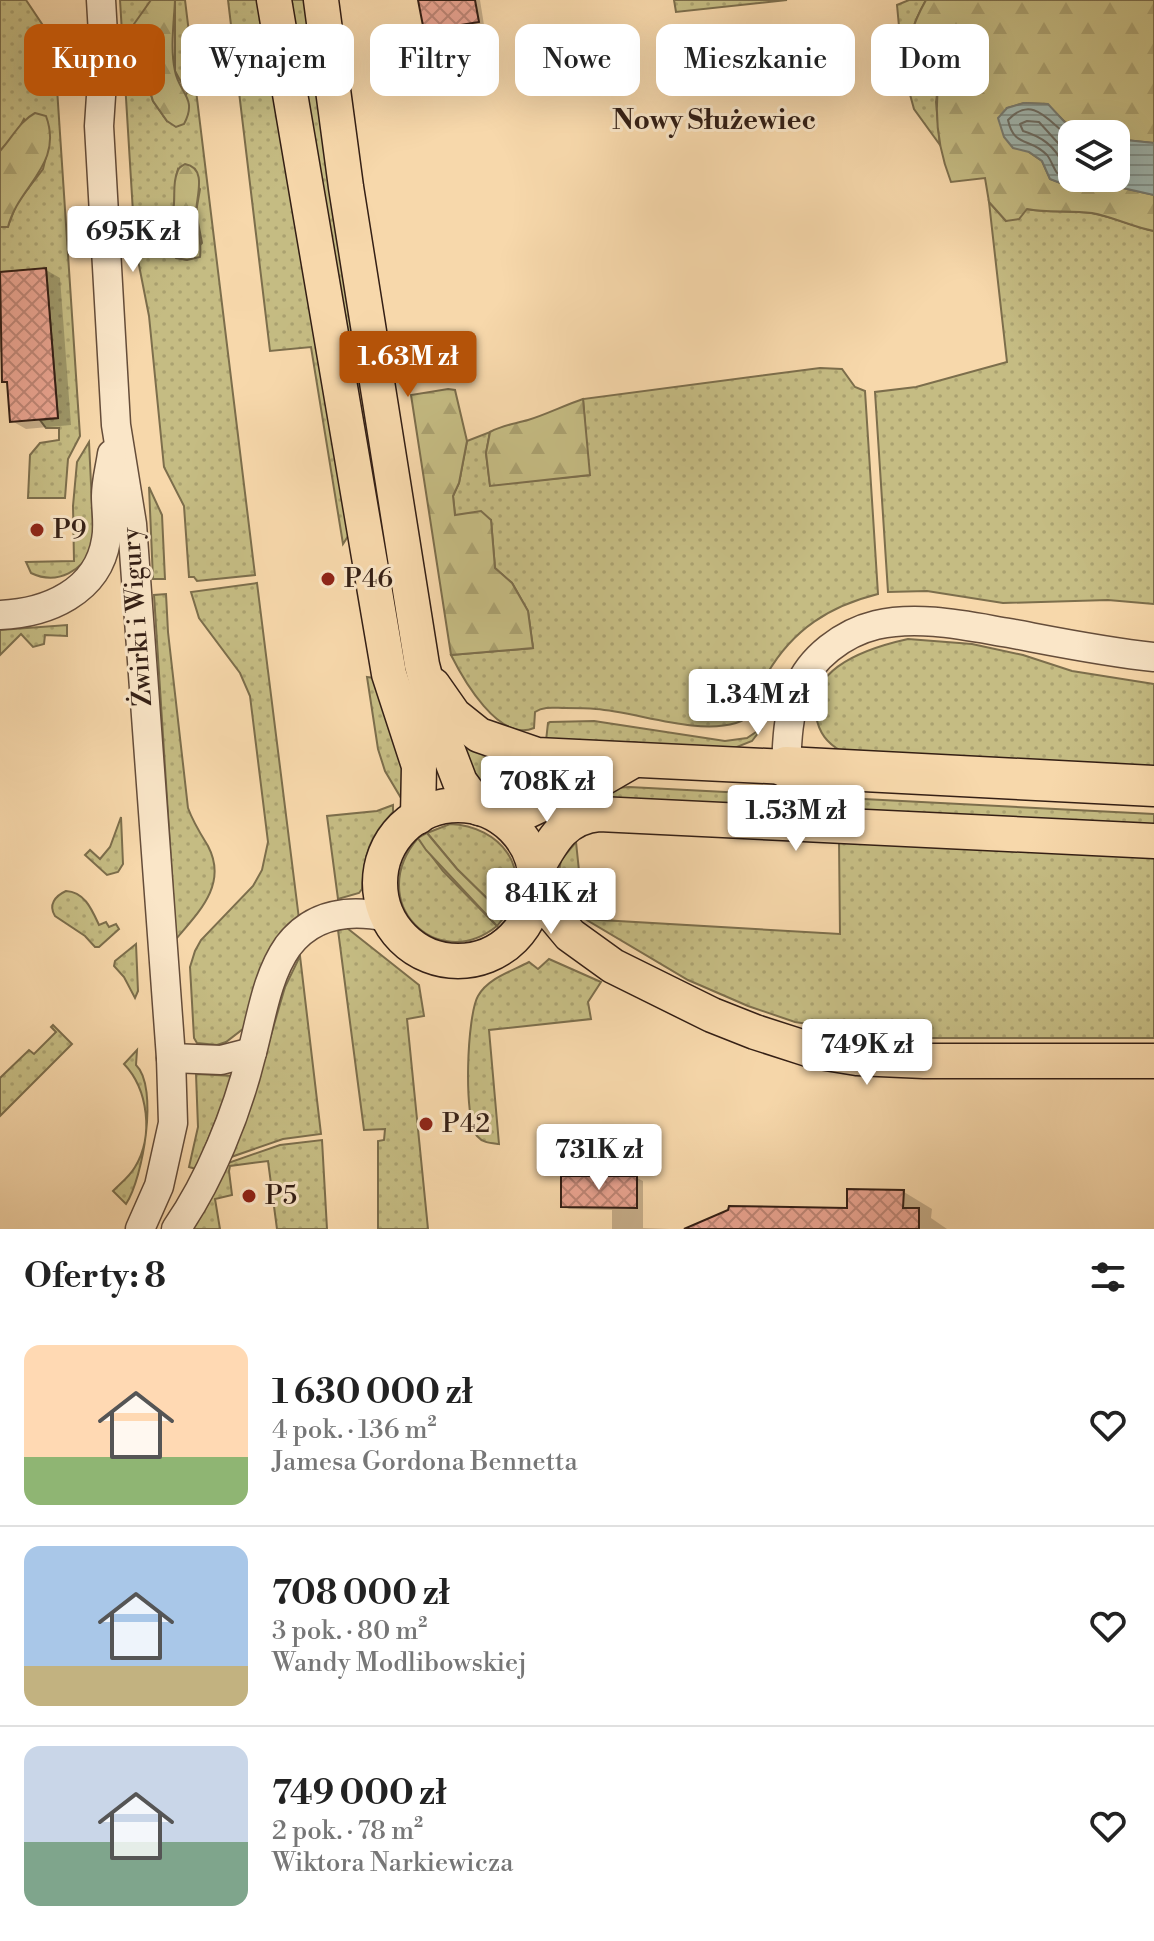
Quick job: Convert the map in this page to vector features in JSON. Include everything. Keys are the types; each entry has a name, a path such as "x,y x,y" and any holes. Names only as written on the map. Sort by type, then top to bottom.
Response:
{"highway":[{"path":"786,767 1154,786"}],"main road":[{"path":"274,0 389,674 419,766 418,817"},
{"path":"321,0 346,187 422,665 437,722 460,782 523,841 535,882 570,935 613,966 674,997 726,1021 814,1051 857,1058 924,1061 1154,1061"},
{"path":"422,665 454,715 479,735 537,755 786,767"},
{"path":"634,760 596,782 519,815 444,806 418,817 394,838 384,859 380,883 387,917 411,945 434,957 460,961 494,952 524,925 535,882 562,829 581,818 599,814 1154,841"},
{"path":"505,945 543,945 613,966"}],"street":[{"path":"81,0 99,126"},
{"name":"Żwirki i Wigury","path":"101,0 104,51 99,126 116,425 132,524 171,1058 173,1123 159,1186 140,1229"},
{"path":"0,615 47,608 74,593 93,572 106,544 106,495 116,425"},
{"path":"786,767 793,707 806,674 830,648 863,629 893,622 952,624 1154,657"},
{"path":"176,1229 227,1131 278,964 299,935 325,919 345,912 387,917"},
{"path":"171,1058 221,1060 252,1052"}],"green space":[{"path":"0,0 26,0 42,24 24,24 24,96 58,96 80,436 68,459 65,498 28,498 30,455 40,443 59,440 59,428 46,428 40,420 58,418 46,269 0,272 0,227 8,226 17,203 43,169 49,144 24,119 0,151"},
{"path":"120,0 151,0 139,24 121,24"},
{"path":"151,0 175,0 174,63 181,96 186,96 189,108 184,124 176,127 167,121 151,96 165,96 165,24 134,24"},
{"path":"175,0 185,0 188,24 181,24 181,82 175,71"},
{"path":"228,0 259,0 263,24 231,24"},
{"path":"290,0 307,0 311,24 294,24"},
{"path":"674,0 787,0 676,12"},
{"path":"909,0 926,0 915,24 899,24 897,5"},
{"path":"926,0 1154,0 1154,143 1130,140 1130,120 1063,120 1047,104 1024,103 1007,108 1029,152 1042,161 1050,179 1058,182 1058,192 1130,192 1130,190 1154,195 1154,231 1084,212 1027,209 1019,219 1006,221 989,202 985,178 951,182 938,131 938,96 989,96 989,24 915,24"},
{"path":"126,96 151,96 167,121 185,96 197,96 255,575 197,581 189,577 184,506 164,467 149,316 135,245","holes":["178,169 200,189 196,212 202,243 187,260 175,257 167,245 166,224 173,212"]},
{"path":"239,96 275,96 350,533 343,544 311,347 270,351"},
{"path":"306,96 321,96 395,598 390,598"},
{"path":"910,96 937,96 940,145 914,109"},
{"path":"35,113 46,116 50,133 45,162 13,212 8,227 0,227 0,151 20,125"},
{"path":"185,164 192,167 199,177 196,213 200,257 187,260 176,258 165,235 173,211 176,178"},
{"path":"989,202 1006,221 1026,209 1083,212 1154,231 1154,604 1108,600 1003,603 927,591 888,592 875,392 916,387 1007,362"},
{"path":"820,368 842,369 855,387 865,391 878,594 844,605 801,632 777,658 749,715 736,723 685,725 596,709 549,708 535,712 534,728 521,730 496,718 473,693 451,655 533,648 528,611 512,583 495,568 491,520 455,515 453,496 459,483 467,441 490,432 486,453 490,485 589,475 583,399"},
{"path":"455,390 467,441 459,483 453,496 455,515 481,511 491,520 495,568 512,583 528,611 533,648 451,655 411,395"},
{"path":"583,399 590,475 490,486 486,453 490,432"},
{"path":"89,442 94,546 76,569 60,576 41,577 31,573 26,562 74,561 73,506 77,462"},
{"path":"149,487 162,515 165,579 153,579"},
{"path":"257,583 299,919 248,1025 226,1042 217,1045 197,1043 194,1038 190,967 195,951 201,940 253,886 262,870 268,842 250,696 240,673 199,618 191,592"},
{"path":"166,594 188,808 208,846 215,873 202,908 176,939 154,595"},
{"path":"67,625 67,636 45,635 44,644 33,647 21,634 0,655 0,630"},
{"path":"908,639 972,644 1023,655 1072,671 1154,684 1154,767 841,751 836,748 824,737 817,722 816,699 822,684 845,662 877,647"},
{"path":"367,677 374,678 396,738 403,772 401,798 385,771 378,749"},
{"path":"594,721 725,741 747,738 762,728 752,741 732,749 546,741 550,722"},
{"path":"463,741 510,764 525,767 539,795 514,801 493,796 479,781"},
{"path":"629,787 1154,814 1154,826 586,802 603,789"},
{"path":"393,805 393,812 369,847 362,889 359,893 338,899 327,816 377,811"},
{"path":"121,817 123,864 118,872 107,875 85,855 90,850 100,859 110,847"},
{"path":"450,824 484,833 508,853 516,882 505,916 457,869 427,833"},
{"path":"427,833 457,869 505,916 497,926 426,850 418,838"},
{"path":"418,838 443,871 497,926 474,939 451,942 431,936 414,924 403,906 399,885 403,862"},
{"path":"839,840 1154,856 1154,1038 897,1038 795,1022 688,980 585,919 840,934"},
{"path":"576,842 584,918 575,913 562,888 559,871 561,860"},
{"path":"66,891 83,898 99,925 106,922 109,927 116,924 119,929 95,947 85,936 55,916 52,908 54,901"},
{"path":"347,928 419,985 424,1016 407,1019 428,1229 378,1229 378,1141 384,1140 385,1129 364,1130 338,930"},
{"path":"136,944 138,991 135,998 114,966 115,961"},
{"path":"300,956 321,1134 283,1139 231,1157 255,1090 285,987"},
{"path":"549,959 601,982 588,1002 591,1019 489,1030 499,1144 484,1141 477,1136 473,1126 468,1089 474,1007 488,984 529,962 538,969"},
{"path":"53,1025 72,1044 0,1116 0,1078 29,1050 34,1054 56,1032 51,1027"},
{"path":"137,1050 136,1065 147,1092 145,1139 146,1113 139,1086 124,1064"},
{"path":"196,1074 234,1076 196,1169 189,1167 198,1127"},
{"path":"322,1140 327,1229 277,1229 268,1161 230,1166 232,1195 215,1199 220,1229 191,1229 228,1163 280,1145"},
{"path":"145,1142 138,1174 126,1204 113,1191 128,1176 141,1155"}],"water":[{"path":"1024,103 1048,104 1063,120 1058,120 1058,182 1050,179 1042,161 1029,152 1013,148 1004,137 998,118 1007,108"},
{"path":"1130,140 1154,143 1154,195 1130,190"}],"building":[{"path":"418,0 475,0 479,22 423,24"},
{"path":"46,268 58,418 10,422 7,382 2,382 0,272"},
{"path":"561,1176 637,1176 637,1208 561,1207"},
{"path":"847,1189 904,1190 903,1208 919,1208 919,1229 684,1229 728,1210 729,1206 847,1208"}],"place":[{"name":"P9","path":"37,530"},
{"name":"P46","path":"328,579"},
{"name":"P42","path":"426,1124"},
{"name":"P5","path":"249,1196"}],"district":[{"name":"Nowy Służewiec","path":"714,120"}]}
